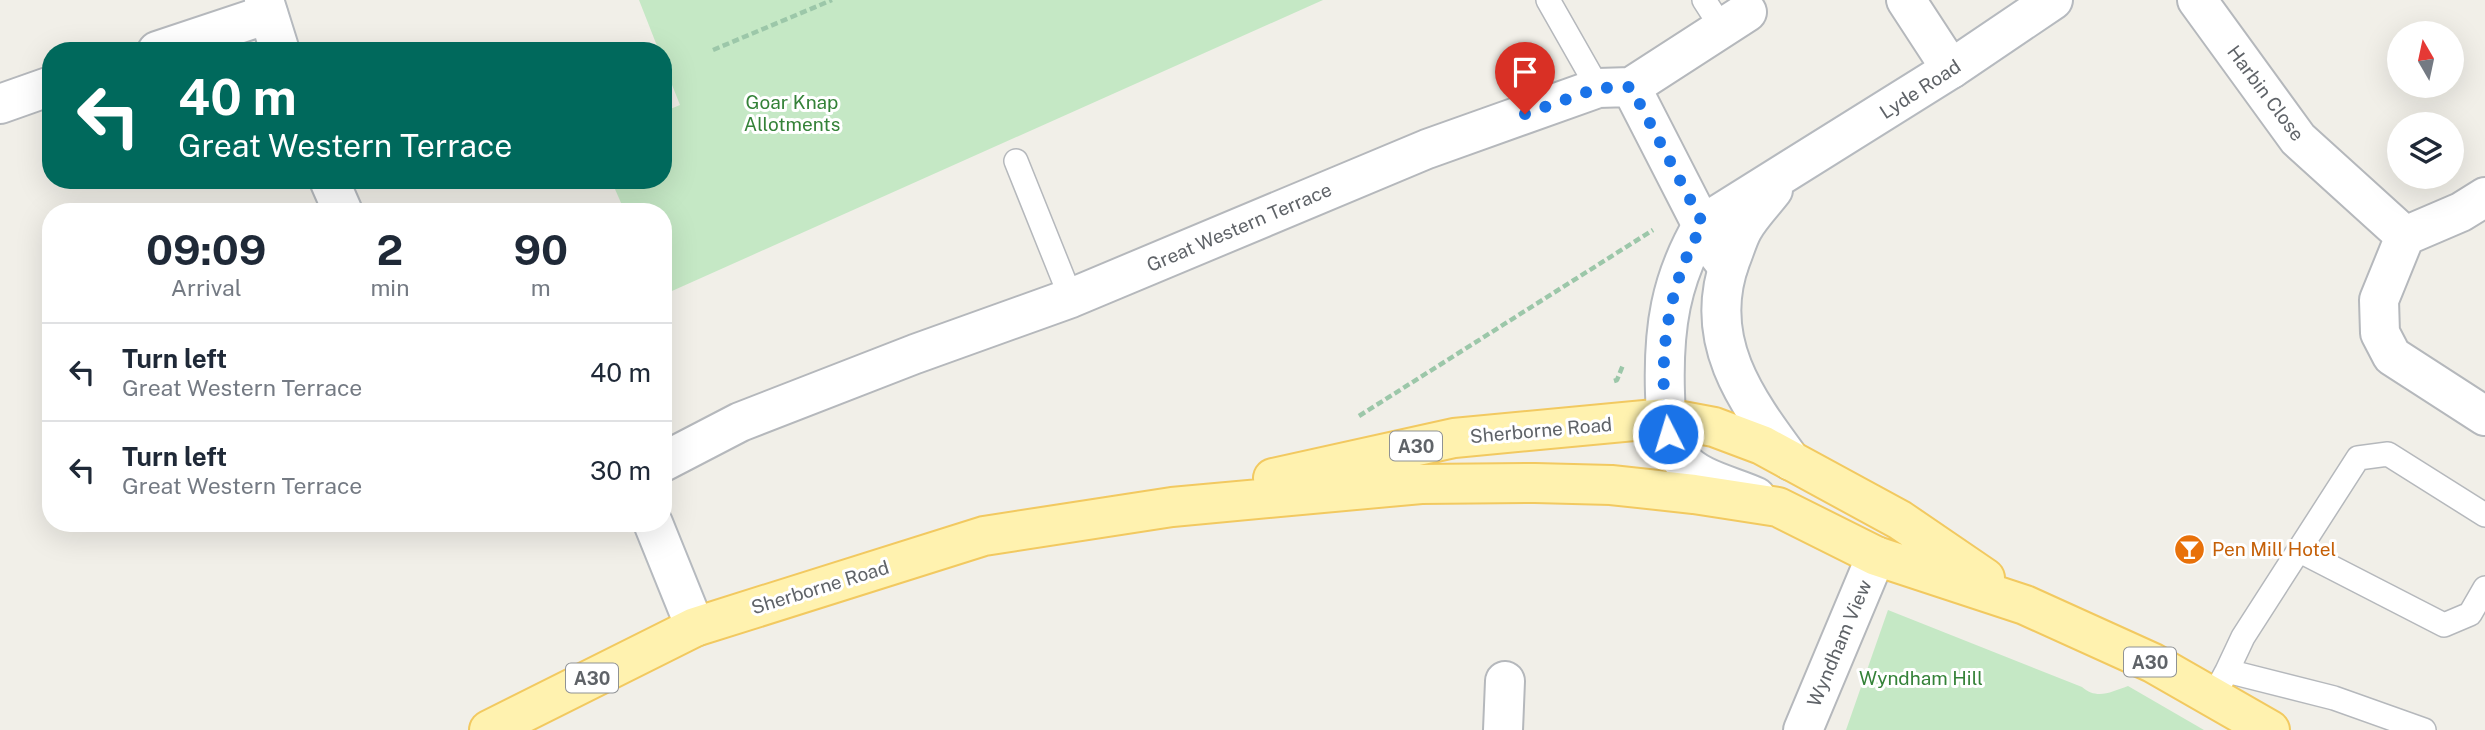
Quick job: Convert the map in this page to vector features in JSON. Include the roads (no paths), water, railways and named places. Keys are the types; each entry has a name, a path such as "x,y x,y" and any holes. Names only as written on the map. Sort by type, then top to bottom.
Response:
{"main road":[{"name":"A30","path":"1666,418 1714,428 1762,445 1900,520 2025,605"},
{"name":"Sherborne Road","path":"1172,506 1284,475 1454,438 1666,418"},
{"name":"Sherborne Road","path":"489,730 695,627 984,536 1172,506 1422,484 1611,485"},
{"name":"A30","path":"1611,485 1778,507 1875,555 2025,605 2154,663 2220,684 2270,730"}],"street":[{"path":"1906,0 1951,69"},
{"name":"Lyde Road","path":"1680,458 1668,434 1666,418 1665,330 1696,213 1784,175 1951,69 2053,0"},
{"name":"Harbin Close","path":"2197,0 2298,139 2405,236"},
{"path":"179,42 266,7 277,42"},
{"name":"Great Western Terrace","path":"672,457 740,422 915,354 1071,298 1427,149 1614,87 1725,13"},
{"path":"1614,87 1696,213 1714,249 1728,267"},
{"path":"0,104 42,89"},
{"name":"Lyde Road","path":"1611,485 1680,458 1714,428 1731,388 1732,370 1723,332 1722,285 1742,230 1784,175"},
{"path":"2485,197 2461,212 2405,236 2379,300 2380,333 2392,356 2485,416"},
{"name":"Lyde Road","path":"1732,370 1764,425 1791,461"},
{"path":"1680,458 1698,472 1778,507"},
{"path":"657,532 695,627"},
{"name":"Wyndham View","path":"1803,730 1875,555"},
{"path":"1503,730 1505,681"}],"lane":[{"path":"1548,0 1614,87"},
{"path":"1016,161 1071,298"},
{"path":"2424,730 2334,698 2220,684 2243,638 2358,458 2388,454 2485,515"},
{"path":"2300,551 2444,625 2470,614 2485,588"}],"place":[{"name":"Pen Mill Hotel","path":"2189,549"}],"park label":[{"name":"Goar Knap Allotments","path":"792,113"},
{"name":"Wyndham Hill","path":"1921,678"}]}
